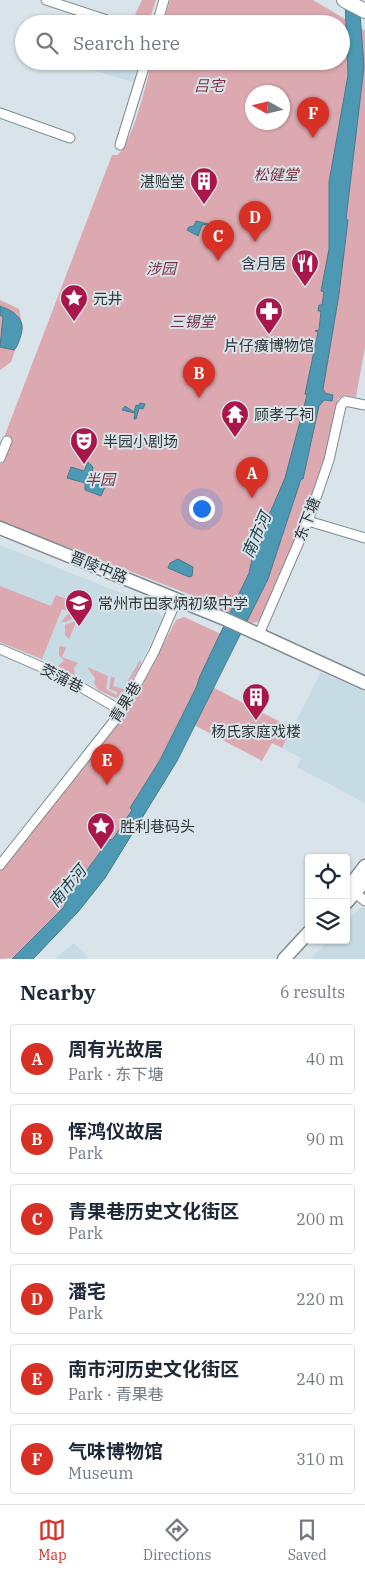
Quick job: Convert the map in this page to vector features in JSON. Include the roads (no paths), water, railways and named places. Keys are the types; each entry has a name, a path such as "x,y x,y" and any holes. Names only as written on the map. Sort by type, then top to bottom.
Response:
{"main road":[{"path":"344,0 365,11"},
{"name":"晋陵中路","path":"0,528 177,599 253,632"},
{"path":"253,632 365,683"},
{"path":"354,893 365,866"},
{"path":"354,893 365,881"},
{"path":"284,959 305,936"},
{"path":"296,959 309,944"}],"street":[{"path":"46,0 92,15"},
{"path":"160,15 164,0"},
{"path":"120,145 143,70"},
{"path":"0,113 70,138"},
{"name":"东下塘","path":"253,632 308,522 329,460 341,406 344,401 365,405"},
{"path":"0,458 7,441"},
{"path":"308,522 365,538"},
{"name":"青果巷","path":"0,865 122,712 154,652 177,599"},
{"name":"茭蒲巷","path":"0,650 60,675 122,712"}],"water":[{"path":"345,0 359,0 364,67 339,294 323,389 325,393 333,395 332,401 324,400 319,406 303,479 301,479 268,579 177,761 105,878 78,912 33,959 12,959 64,907 68,896 109,840 113,839 132,810 130,808 160,760 196,688 249,573 254,550 285,478 307,395 305,394 318,332 315,331 319,330 321,311 318,311 319,305 322,305 324,292 321,291 329,249 329,182 348,70 350,70 350,15 346,15"},
{"path":"196,221 208,224 202,225 198,236 187,230 189,227 194,226"},
{"path":"0,306 18,316 22,324 21,335 14,350 0,347 3,317 0,315"},
{"path":"140,403 145,404 143,409 139,408 136,419 134,419 135,413 122,410 125,406 134,412 136,405 138,406"},
{"path":"88,462 93,467 90,481 105,487 101,496 85,490 85,483 67,478 71,467 84,471"},
{"path":"178,559 193,567 192,576 189,577 168,568 170,563"}],"place":[{"name":"气味博物馆","path":"313,138"},
{"name":"湛贻堂","path":"204,205"},
{"name":"潘宅","path":"255,242"},
{"name":"青果巷历史文化街区","path":"218,261"},
{"name":"含月居","path":"305,287"},
{"name":"元井","path":"74,322"},
{"name":"片仔癀博物馆","path":"269,335"},
{"name":"恽鸿仪故居","path":"199,398"},
{"name":"顾孝子祠","path":"235,438"},
{"name":"半园小剧场","path":"84,465"},
{"name":"周有光故居","path":"252,498"},
{"name":"常州市田家炳初级中学","path":"79,627"},
{"name":"杨氏家庭戏楼","path":"256,721"},
{"name":"南市河历史文化街区","path":"107,785"},
{"name":"胜利巷码头","path":"101,850"}],"park label":[{"name":"吕宅","path":"209,85"},
{"name":"松健堂","path":"276,174"},
{"name":"涉园","path":"161,268"},
{"name":"三锡堂","path":"192,321"},
{"name":"半园","path":"100,479"}],"water label":[{"name":"南市河","path":"256,535"},
{"name":"南市河","path":"67,886"}]}
